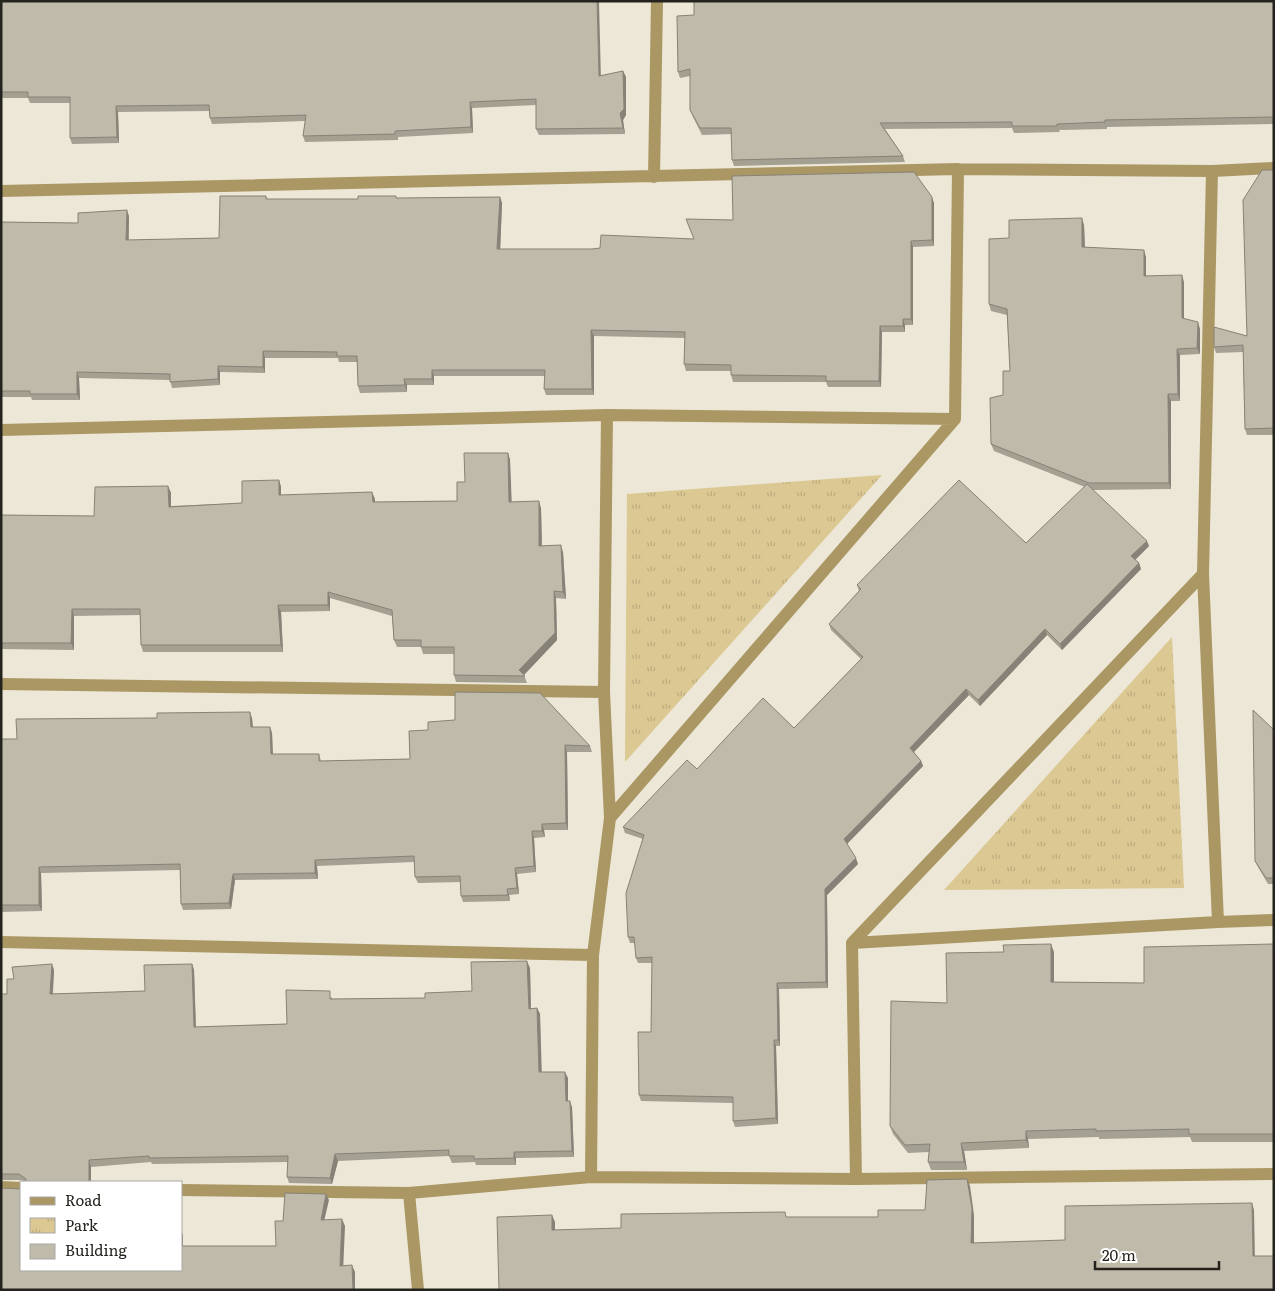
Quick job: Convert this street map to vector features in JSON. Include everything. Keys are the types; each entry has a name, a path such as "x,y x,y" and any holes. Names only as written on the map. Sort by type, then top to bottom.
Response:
{"street":[{"path":"654,177 657,1"},
{"path":"1,191 958,169 1212,171 1274,168"},
{"path":"610,818 955,419 958,169"},
{"path":"1212,171 1203,574 1218,922"},
{"path":"1,430 607,415 955,419"},
{"path":"591,1177 593,955 610,818 604,692 607,415"},
{"path":"856,1179 852,943 1203,574"},
{"path":"1,684 604,692"},
{"path":"852,943 1274,920"},
{"path":"1,942 593,955"},
{"path":"182,1190 409,1193 591,1177 856,1179 1274,1174"},
{"path":"1,1187 20,1188"},
{"path":"409,1193 418,1290"}],"green space":[{"path":"882,475 625,762 627,494"},
{"path":"1172,637 1184,888 944,890"}],"building":[{"path":"1,1 597,1 599,76 623,71 624,109 620,113 623,128 536,129 536,99 470,102 471,127 395,131 395,134 303,136 306,115 210,118 209,105 116,106 117,137 70,138 70,97 28,97 28,92 1,92"},
{"path":"694,1 1274,1 1274,117 1105,120 1105,122 1057,124 1057,126 1012,126 1012,122 880,123 903,156 732,160 731,128 700,128 690,110 690,69 678,72 677,16 694,15"},
{"path":"1274,169 1274,428 1245,429 1243,345 1214,347 1214,327 1247,336 1243,200 1262,170"},
{"path":"914,172 932,197 932,240 911,241 911,319 903,319 903,326 880,326 879,381 826,381 826,376 731,375 731,365 684,364 685,332 591,330 592,389 544,389 545,370 432,370 432,379 404,379 405,385 358,386 357,356 337,356 337,352 263,351 263,367 218,366 218,379 170,382 170,374 77,372 77,394 30,394 30,391 1,391 1,222 78,223 78,213 127,210 126,240 219,238 220,196 266,196 266,199 358,199 358,196 396,196 396,198 500,197 497,249 592,249 600,248 601,235 694,239 686,219 733,220 732,176"},
{"path":"1082,218 1082,247 1144,250 1144,276 1182,275 1182,318 1198,322 1197,348 1177,349 1178,394 1168,394 1169,483 1089,483 991,444 990,398 1003,395 1003,371 1010,371 1007,309 989,304 989,239 1009,238 1009,220"},
{"path":"464,453 508,453 509,502 539,501 539,546 561,545 563,592 554,591 555,633 519,670 525,676 454,675 454,647 421,647 421,640 394,640 392,610 328,592 328,605 278,605 281,645 141,645 140,609 72,609 71,643 1,643 1,515 94,516 95,487 168,486 169,507 242,503 242,481 279,480 279,495 372,492 373,502 457,501 457,482 465,482"},
{"path":"959,480 1026,543 1087,484 1147,541 1131,556 1139,563 1060,644 1045,629 978,700 966,689 910,748 921,761 844,839 856,858 825,889 826,982 777,983 778,1040 774,1040 776,1118 733,1121 733,1097 639,1095 638,1032 651,1032 652,957 636,958 634,937 628,937 626,893 644,835 623,827 687,760 697,769 763,698 794,728 863,657 829,624 861,589 857,585"},
{"path":"455,692 540,693 590,746 565,745 566,823 542,824 542,831 532,831 534,866 515,868 517,888 507,889 508,895 461,896 460,876 415,877 414,856 315,860 315,873 233,874 229,903 181,904 180,864 39,867 39,905 1,905 1,739 17,739 16,719 157,718 157,713 250,712 251,727 270,727 271,754 319,754 319,761 410,759 409,731 428,730 428,722 455,720"},
{"path":"1253,710 1274,730 1274,878 1266,878 1255,861"},
{"path":"1051,944 1051,982 1144,983 1144,947 1274,944 1274,1134 1189,1134 1189,1129 1026,1131 1026,1140 961,1143 964,1162 928,1162 930,1144 905,1145 890,1126 891,1001 947,1003 946,953 1004,952 1003,945"},
{"path":"527,961 529,1009 537,1008 539,1072 565,1072 566,1101 570,1101 572,1151 514,1152 514,1158 474,1159 474,1156 449,1156 449,1150 335,1154 330,1178 287,1177 288,1156 149,1158 149,1156 89,1160 89,1181 26,1181 19,1174 1,1174 1,994 7,994 7,979 14,979 12,967 52,964 50,994 145,991 144,965 192,964 194,1027 287,1024 286,990 330,991 330,999 425,998 425,993 472,991 471,962"},
{"path":"967,1179 972,1208 971,1243 1065,1240 1065,1206 1252,1203 1253,1256 1274,1256 1274,1290 499,1290 497,1217 552,1215 552,1230 621,1228 621,1214 785,1212 786,1217 878,1217 878,1210 925,1210 927,1180"},
{"path":"1,1188 20,1189 20,1271 182,1271 182,1246 276,1246 275,1221 283,1221 285,1193 326,1194 321,1220 342,1219 340,1266 352,1265 353,1290 1,1290"}]}
